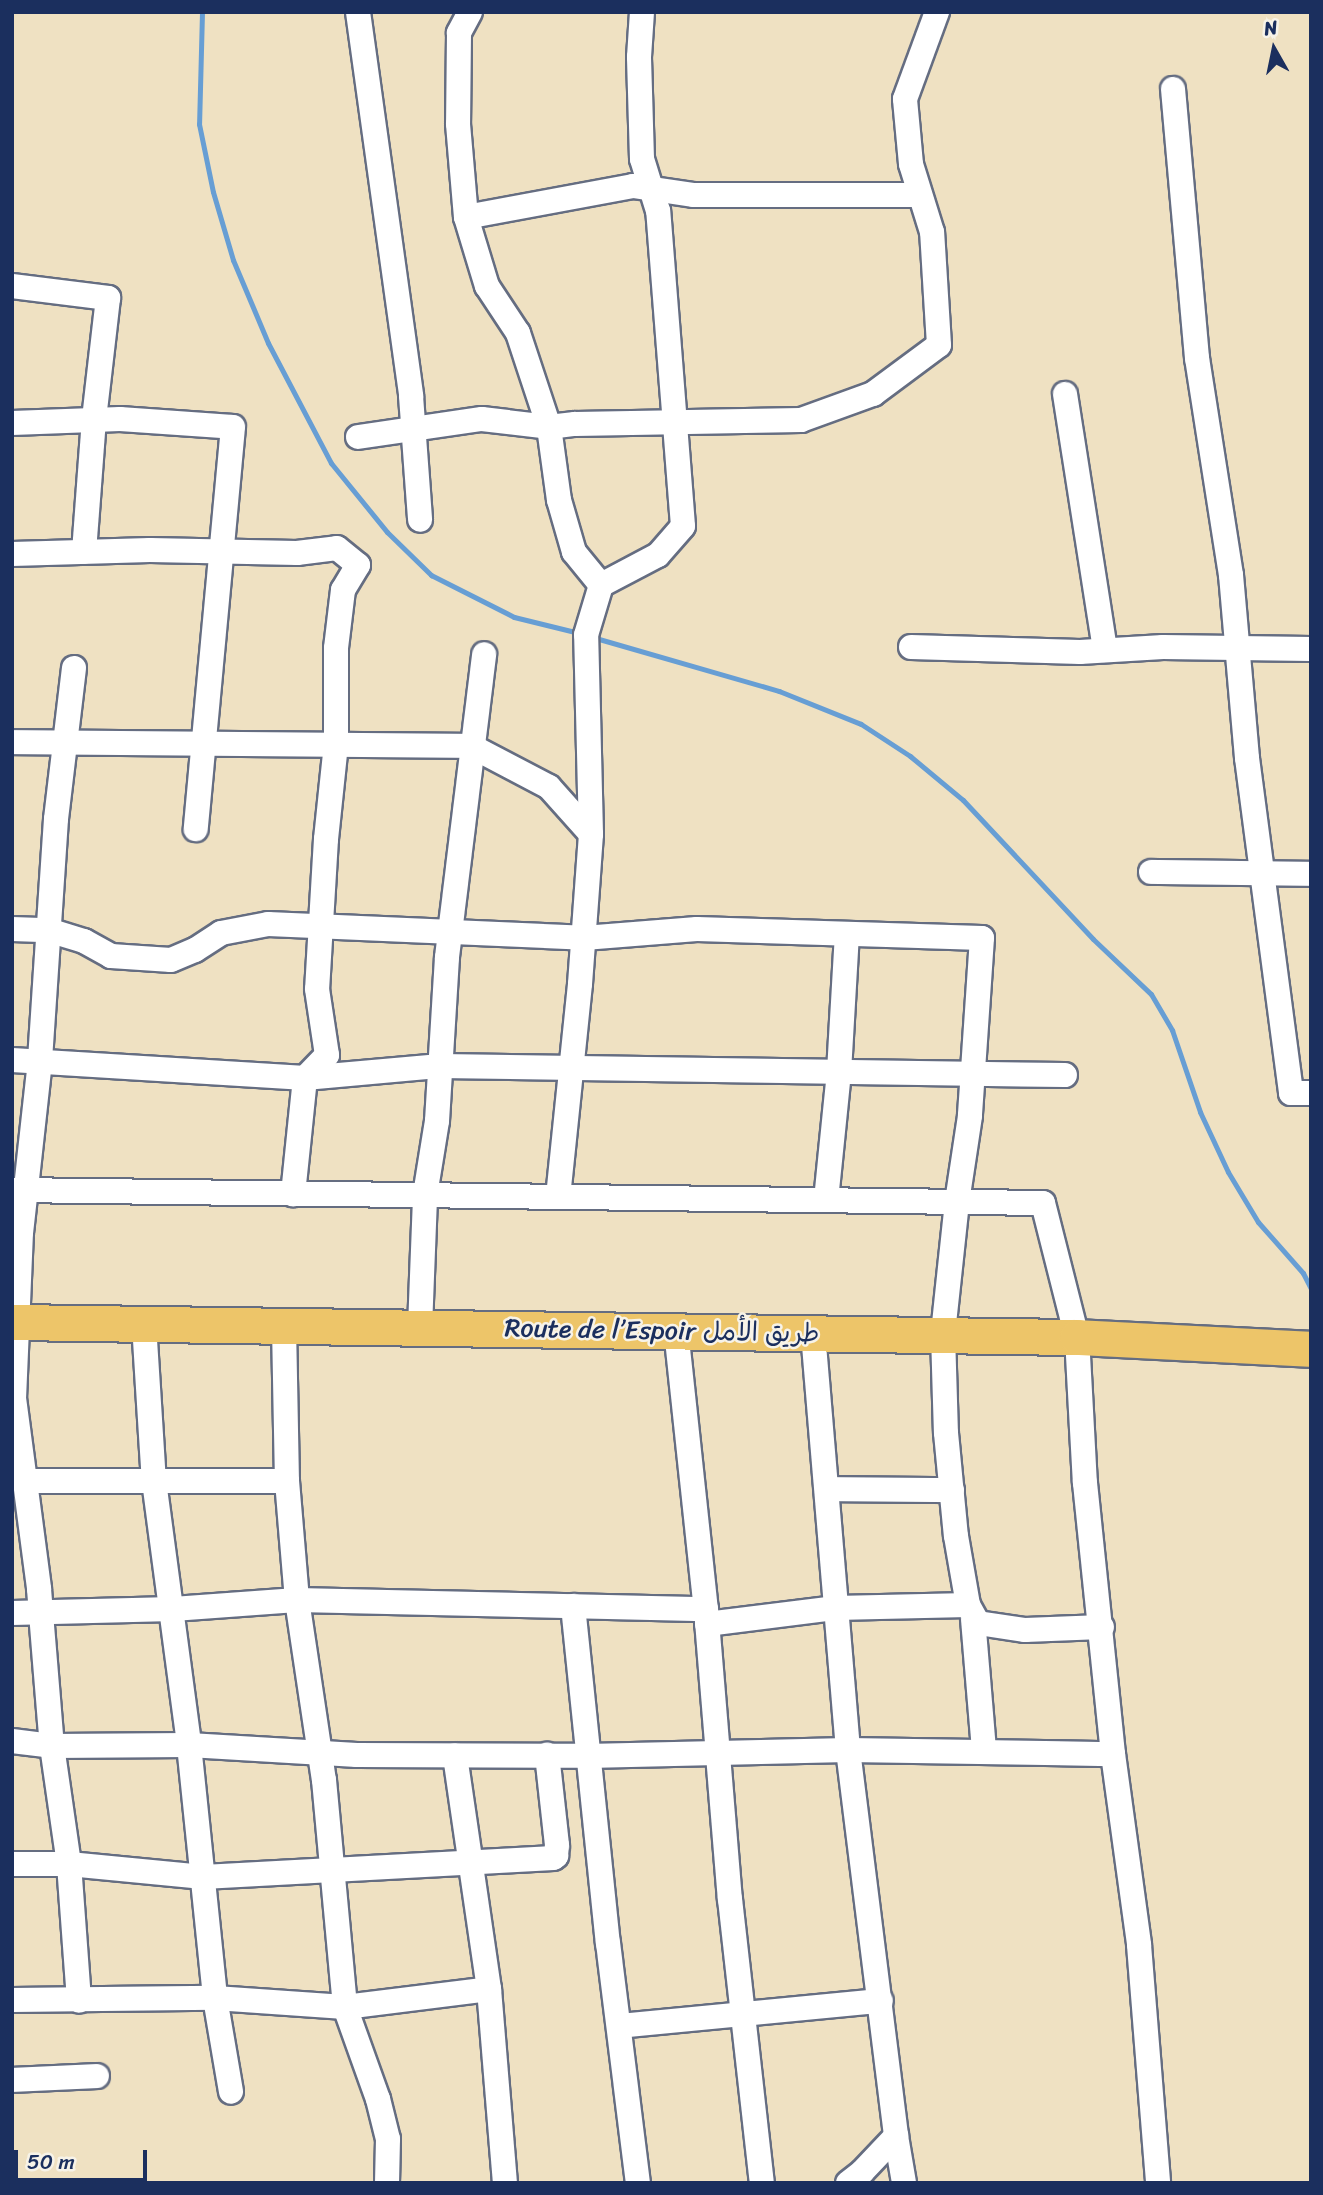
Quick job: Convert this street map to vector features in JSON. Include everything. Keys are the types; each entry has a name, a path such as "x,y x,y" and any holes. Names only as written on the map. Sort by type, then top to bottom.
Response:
{"highway":[{"name":"Route de l’Espoir طريق الأمل","path":"15,1322 943,1334 1077,1337 1310,1349"}],"street":[{"path":"358,12 413,426 420,520"},
{"path":"470,12 459,33 458,124 466,217 487,286 518,333 549,427 559,500 574,552 601,585"},
{"path":"558,1197 584,938 591,834 586,635 601,585 658,555 683,526 658,211 642,159 639,57 642,12"},
{"path":"358,437 413,426 482,419 549,427 575,424 801,420 873,394 939,345 932,232 911,164 905,99 937,12"},
{"path":"1173,89 1197,358 1231,575 1262,875 1291,1093 1311,1093"},
{"path":"466,217 633,186 694,195 920,195"},
{"path":"12,286 108,298 94,419 85,552"},
{"path":"1065,394 1105,650"},
{"path":"12,423 94,419 233,428 196,829"},
{"path":"12,554 150,550 297,553 337,548 358,565 343,590 336,649 335,744 317,989 327,1055 305,1078 293,1194"},
{"path":"912,647 1311,649"},
{"path":"420,1328 425,1195 437,1121 450,932 484,654"},
{"path":"74,668 56,819 40,1061 19,1190 14,1398 16,1455 27,1481 52,1746 69,1864 79,2001"},
{"path":"12,741 471,746 549,787 591,834"},
{"path":"1151,872 1311,874"},
{"path":"12,929 48,930 84,941 111,956 172,960 195,950 221,933 268,925 584,938 697,929 982,938 970,1116 957,1202 943,1334 952,1490 970,1612 984,1749"},
{"path":"825,1200 838,1072 847,934"},
{"path":"12,1060 305,1078 440,1066 1065,1075"},
{"path":"19,1190 1043,1203 1077,1337 1085,1483 1102,1627 1113,1754 1139,1945 1158,2183"},
{"path":"144,1324 154,1481 173,1609 215,1998 231,2092"},
{"path":"284,1326 287,1481 297,1600 320,1752 345,2007 378,2099 388,2139 387,2183"},
{"path":"676,1330 762,2183"},
{"path":"813,1333 848,1749 881,2000 895,2136 904,2183"},
{"path":"27,1481 287,1481"},
{"path":"827,1489 952,1490"},
{"path":"12,1613 40,1610 173,1609 297,1600 573,1606 707,1617 836,1608 970,1612 993,1626 1025,1630 1102,1627"},
{"path":"573,1606 587,1756 638,2183"},
{"path":"12,1741 52,1746 189,1745 456,1755 587,1756 848,1749 984,1749 1113,1754"},
{"path":"456,1755 489,1989 505,2183"},
{"path":"12,1864 69,1864 203,1877 470,1861 540,1860 556,1856 547,1755"},
{"path":"12,2000 215,1998 345,2007 489,1989"},
{"path":"619,2026 881,2000"},
{"path":"12,2080 97,2076"},
{"path":"848,2183 868,2166 895,2136"}],"waterway":[{"path":"202,12 199,124 213,192 233,260 268,343 331,463 387,532 431,575 514,617 579,633"},
{"path":"592,637 779,691 861,724 910,756 963,800 1093,939 1151,994 1172,1030 1200,1112 1228,1172 1258,1222 1303,1273 1311,1289"}]}
